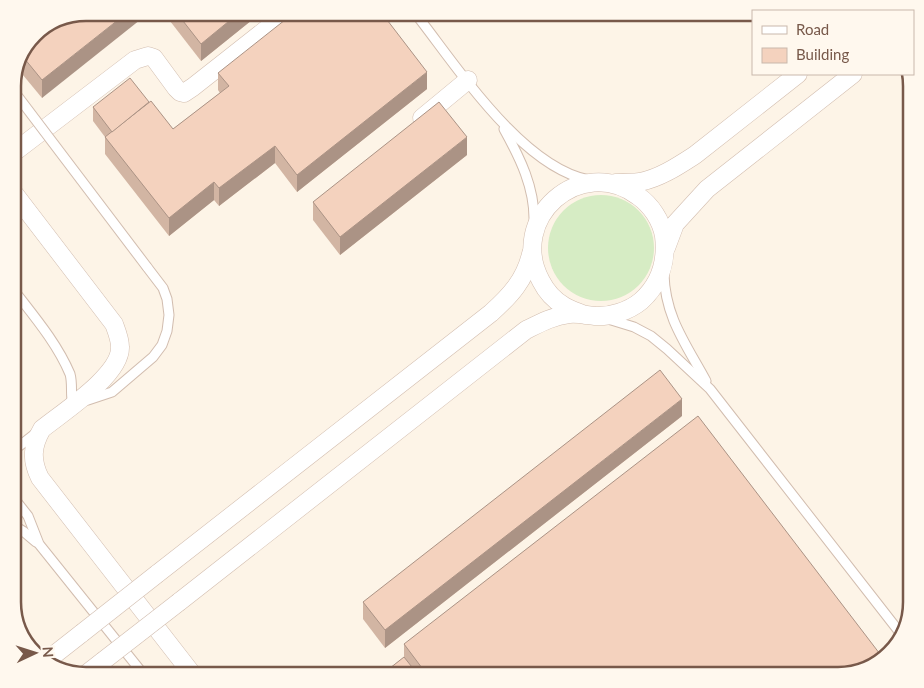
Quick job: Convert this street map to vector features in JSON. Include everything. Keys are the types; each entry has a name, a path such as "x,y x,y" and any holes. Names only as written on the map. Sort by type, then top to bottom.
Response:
{"street":[{"path":"21,147 135,60 148,56 154,58 176,88 184,93 275,21"},
{"path":"60,650 508,298 519,285 528,267 532,242 539,218 550,203 564,191 581,184 640,182 662,174 695,155 797,75"},
{"path":"95,667 526,330 556,317 571,314 591,316 620,313 640,302 655,284 675,224 707,189 852,75"},
{"path":"407,130 468,80"},
{"path":"606,182 630,190 644,200 656,215 663,232 665,257"},
{"path":"21,208 114,324 120,348 118,359 110,372 42,428 33,453 36,470 40,478 186,667"},
{"path":"532,242 535,271 546,291 564,306 591,316"}],"lane":[{"path":"422,21 500,122 520,157 530,189 534,212 532,242"},
{"path":"21,101 163,288 167,299 169,315 167,331 162,345 153,357 112,392 72,405 70,374 40,325 21,300"},
{"path":"500,122 528,147 559,169 578,178 606,182"},
{"path":"665,257 667,302 672,319 710,389"},
{"path":"591,316 634,327 651,336 710,389 897,628"},
{"path":"21,445 42,428"},
{"path":"21,507 28,516 38,544"},
{"path":"21,530 38,544 137,667"}],"green space":[{"path":"601,195 621,199 638,211 650,228 654,248 650,268 638,285 621,297 601,301 581,297 564,285 552,268 548,248 552,228 564,211 581,199"}],"building":[{"path":"117,21 42,80 26,61 43,37 73,22"},
{"path":"183,21 229,21 201,44"},
{"path":"284,21 388,21 427,72 297,175 275,146 219,188 214,182 169,218 105,137 151,101 173,129 229,86 218,73"},
{"path":"130,78 149,102 112,132 93,107"},
{"path":"439,102 467,137 340,237 313,202"},
{"path":"660,370 682,399 385,630 363,602"},
{"path":"698,416 879,653 867,660 851,666 838,667 421,667 404,644"},
{"path":"404,657 412,667 391,667"}]}
